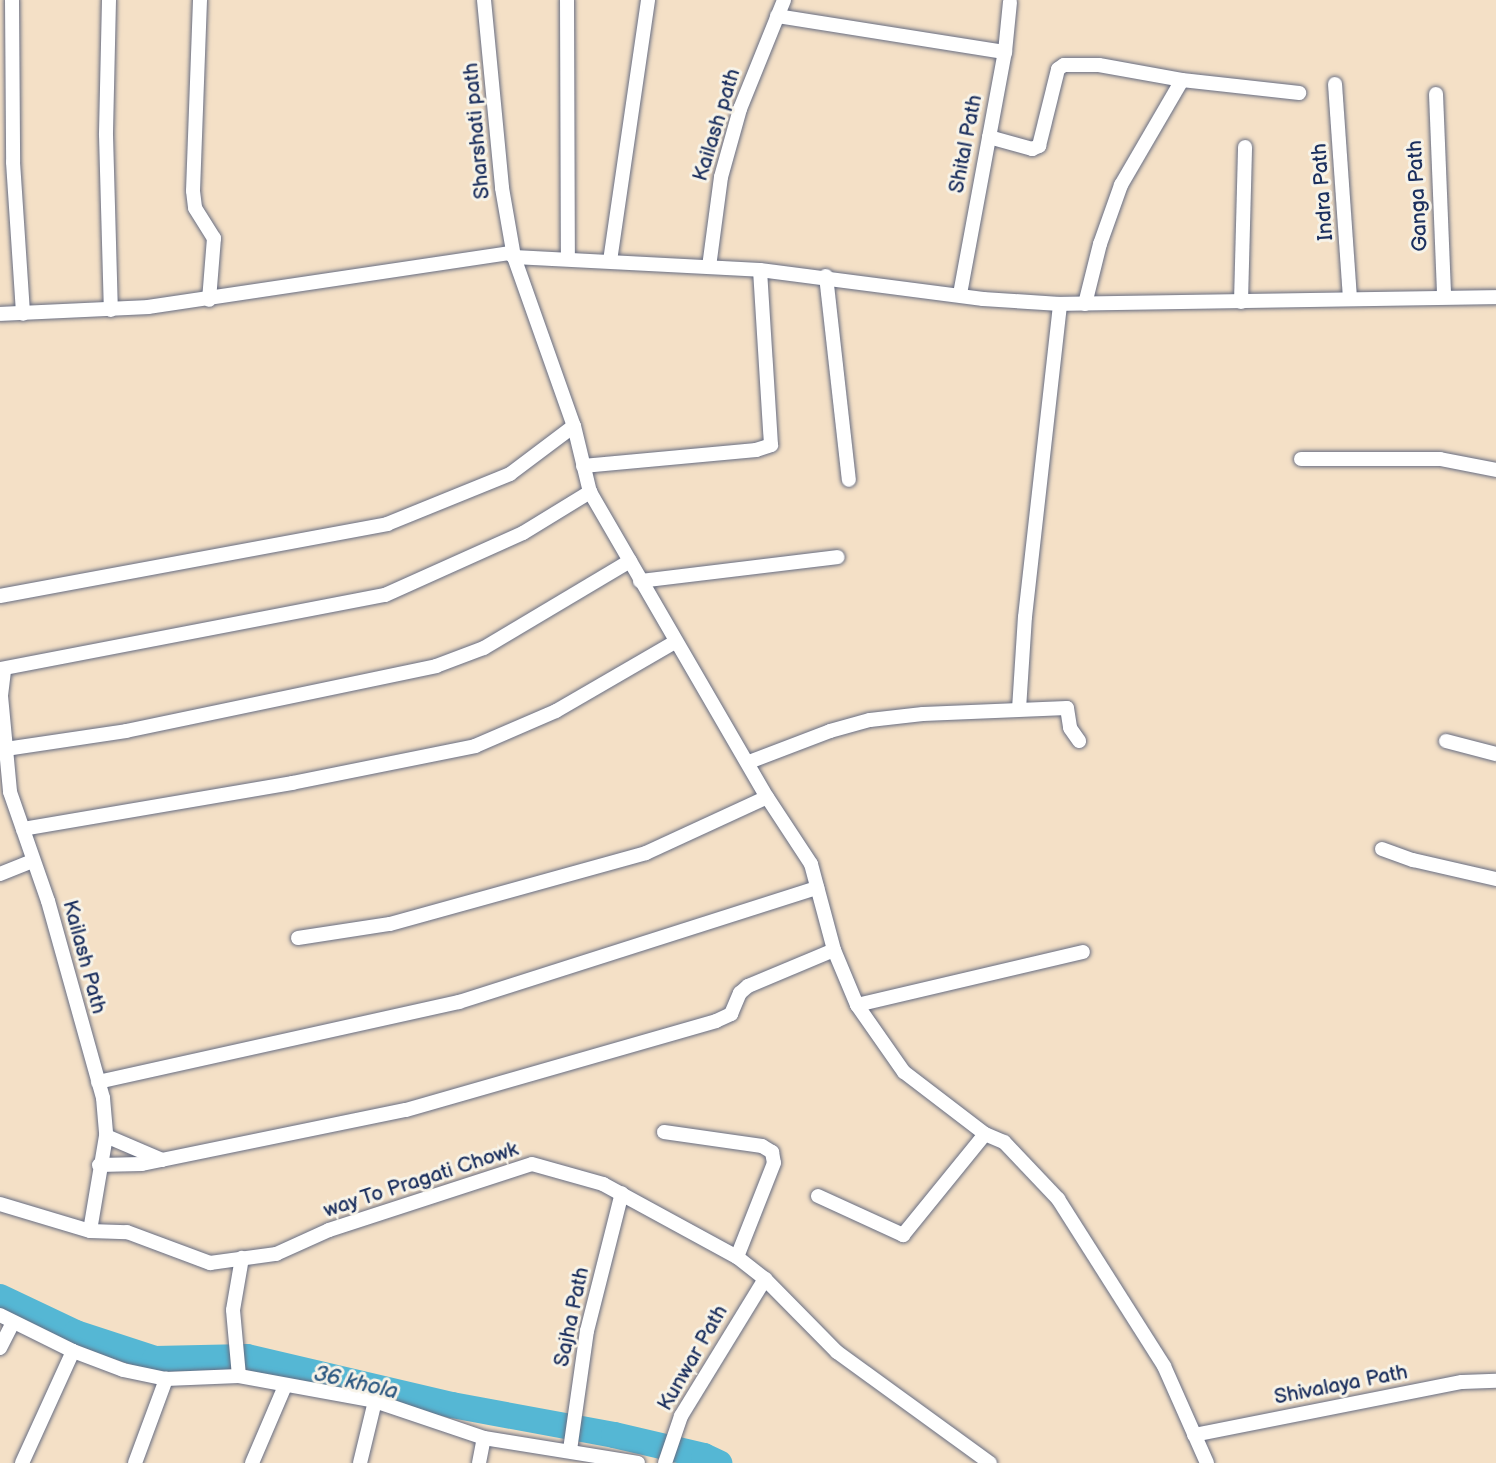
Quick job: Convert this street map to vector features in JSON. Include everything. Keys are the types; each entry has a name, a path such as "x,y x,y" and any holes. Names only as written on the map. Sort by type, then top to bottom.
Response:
{"street":[{"path":"12,0 12,162 23,314"},
{"path":"109,0 106,135 111,310"},
{"path":"200,0 193,191 195,208 214,238 208,300"},
{"name":"Sharshati path","path":"484,0 502,188 514,257 574,426 590,492 675,642 749,762 767,797 811,864 834,950 857,1005 904,1072 985,1134 1004,1142 1058,1199 1164,1366 1207,1463"},
{"path":"567,0 568,258"},
{"path":"610,261 648,0"},
{"name":"Kailash path","path":"709,267 711,231 724,166 740,109 784,0"},
{"name":"Shital Path","path":"960,294 1005,52 1010,2"},
{"path":"777,16 1005,52"},
{"path":"989,137 1032,149 1039,146 1058,69 1064,65 1099,65 1182,80 1299,93"},
{"path":"1085,304 1100,244 1121,185 1182,80"},
{"name":"Indra Path","path":"1335,84 1350,297"},
{"name":"Ganga Path","path":"1436,94 1444,295"},
{"path":"1241,302 1245,147"},
{"path":"0,314 111,310 208,300 509,253 514,257 568,258 826,276 960,294 1060,304 1241,302 1444,295 1496,297"},
{"path":"583,466 756,450 771,445 760,270"},
{"path":"826,276 849,480"},
{"path":"1019,709 1025,617 1060,304"},
{"path":"0,596 387,524 510,474 574,426"},
{"path":"1301,459 1440,459 1496,470"},
{"path":"2,670 385,595 513,538 590,492"},
{"path":"640,581 838,557"},
{"path":"6,749 126,731 436,666 484,648 630,561"},
{"path":"23,830 292,783 475,746 556,711 675,642"},
{"name":"Kailash Path","path":"2,670 1,696 10,792 48,901 98,1082 106,1136 99,1165 90,1231"},
{"path":"749,762 820,734 870,720 1019,709 1067,708 1070,728 1079,741"},
{"path":"1446,741 1496,754"},
{"path":"298,938 390,924 646,853 767,797"},
{"path":"1382,849 1413,860 1496,879"},
{"path":"0,874 33,861"},
{"path":"98,1082 459,1002 817,888"},
{"path":"99,1165 162,1160 406,1110 716,1021 731,1014 740,993 748,986 834,950"},
{"path":"857,1005 1083,952"},
{"path":"664,1132 762,1146 772,1152 774,1163 737,1257"},
{"path":"818,1196 903,1234 985,1134"},
{"path":"106,1136 162,1160"},
{"name":"way To Pragati Chowk","path":"0,1204 90,1231 127,1232 210,1263 276,1254 329,1230 532,1164 622,1193 737,1257 765,1279 837,1352 990,1463"},
{"name":"Sajha Path","path":"570,1450 588,1331 622,1193"},
{"path":"239,1376 233,1310 242,1258"},
{"name":"Kunwar Path","path":"665,1463 681,1416 765,1279"},
{"path":"0,1315 73,1351 123,1370 166,1379 239,1376 375,1401 484,1438 570,1450 638,1463"},
{"path":"0,1348 14,1323"},
{"path":"22,1463 73,1351"},
{"path":"135,1463 166,1379"},
{"name":"Shivalaya Path","path":"1194,1435 1462,1382 1496,1381"},
{"path":"252,1463 285,1386"},
{"path":"360,1463 375,1401"},
{"path":"479,1463 484,1438"}],"waterway":[{"name":"36 khola","path":"0,1297 76,1333 155,1359 247,1357 452,1405 614,1435 704,1456 719,1463"}]}
